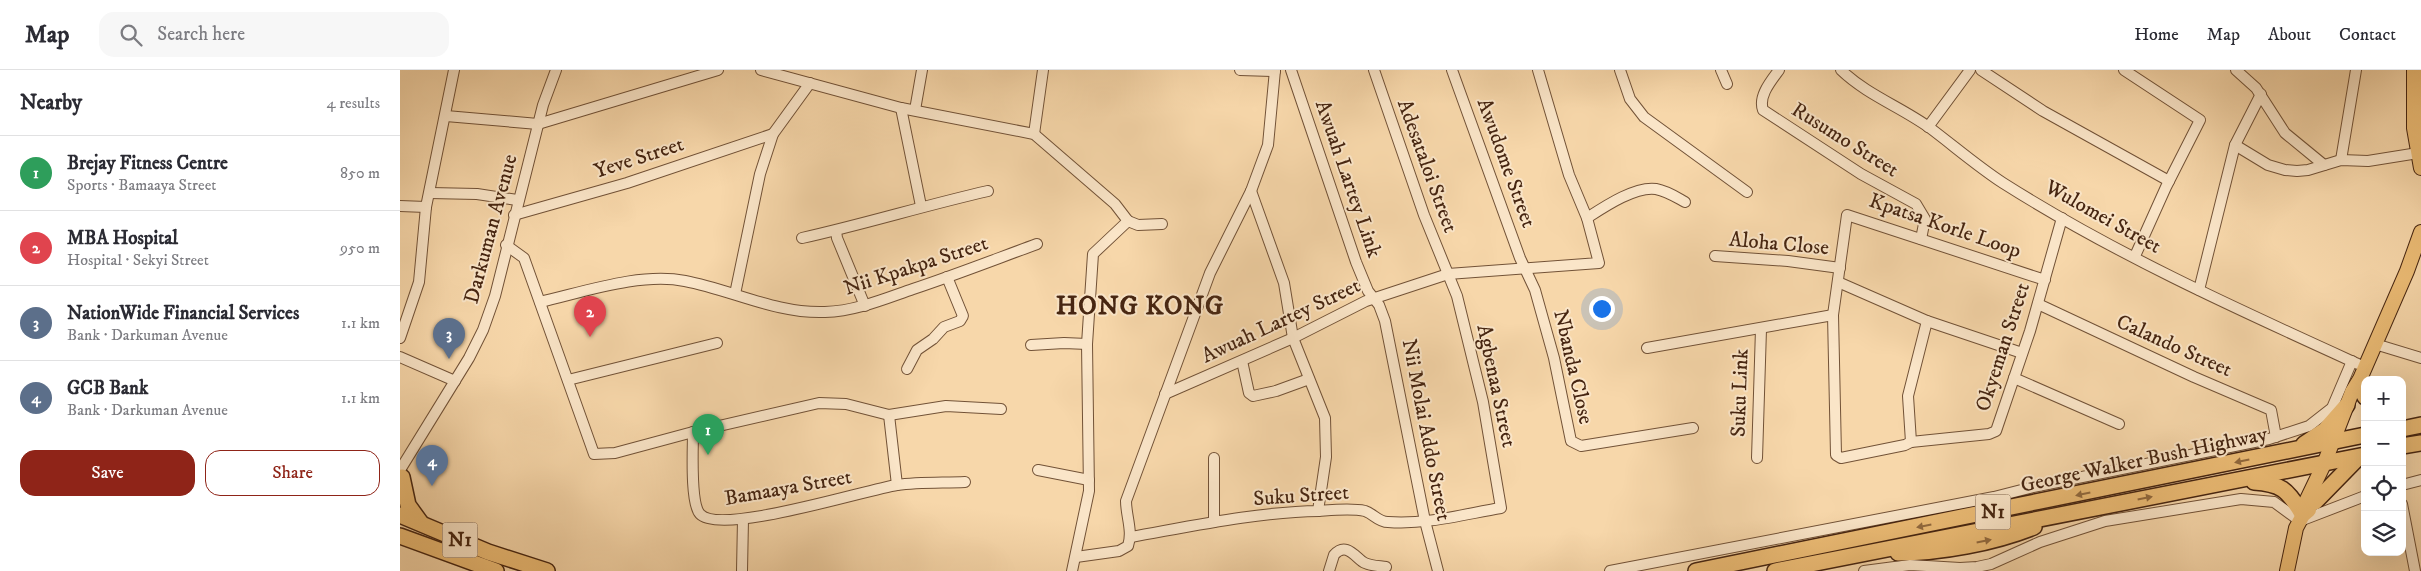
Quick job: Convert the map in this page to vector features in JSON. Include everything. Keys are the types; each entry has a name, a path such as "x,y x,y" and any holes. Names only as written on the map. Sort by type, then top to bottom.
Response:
{"highway":[{"path":"2290,452 2325,430 2347,405"},
{"path":"2406,422 2421,424"},
{"path":"2406,428 2421,424"},
{"name":"George Walker Bush Highway","path":"1696,571 2290,452 2361,436"},
{"path":"2406,445 2421,443"},
{"name":"George Walker Bush Highway","path":"1775,571 1866,553 1923,553 2013,535 2063,516 2361,456"},
{"path":"2315,502 2361,457"},
{"path":"401,475 408,505 422,524"},
{"path":"2238,480 2276,484 2292,497 2301,516"},
{"name":"N1","path":"400,515 493,553 547,571"},
{"name":"N1","path":"400,536 490,570"},
{"path":"434,548 462,571"}],"main road":[{"path":"2414,70 2414,128 2421,168"},
{"path":"2364,376 2375,344 2407,271 2421,232"},
{"path":"2337,441 2347,405 2361,384"},
{"path":"2301,516 2306,514 2315,502 2328,463 2361,384"},
{"path":"2287,571 2294,534 2328,463"}],"street":[{"path":"400,338 419,282 426,208 454,70"},
{"name":"Darkuman Avenue","path":"401,475 482,330 495,296 517,200 538,124 556,70"},
{"path":"446,116 538,124 718,70"},
{"path":"761,70 901,108 1034,134 1101,192 1127,217 1128,221 1138,225 1162,224"},
{"path":"915,110 922,70"},
{"path":"1034,134 1043,70"},
{"path":"1076,557 1124,549 1128,546 1131,537 1126,513 1126,501 1210,273 1251,190 1268,145 1275,70 1240,70"},
{"name":"Awuah Lartey Link","path":"1291,70 1356,262 1368,291 1375,298"},
{"name":"Adesataloi Street","path":"1374,70 1424,216 1448,274"},
{"name":"Awudome Street","path":"1452,70 1526,269"},
{"name":"Awuah Lartey Street","path":"1165,394 1293,338 1375,298 1448,274 1599,263 1587,218 1569,175 1538,70"},
{"path":"1620,70 1630,99 1644,117 1747,192"},
{"path":"1721,70 1727,84"},
{"name":"Rusumo Street","path":"1778,70 1761,102 1763,110 1861,174 1916,204 1925,219 1921,239"},
{"name":"Wulomei Street","path":"1841,70 1869,92 1928,127 2002,182 2062,218 2199,290 2352,361 2361,380"},
{"path":"1928,127 1970,70"},
{"path":"1981,70 2043,111 2169,182"},
{"path":"2124,70 2200,120 2135,256"},
{"path":"2237,70 2256,88 2285,133 2324,165"},
{"path":"2341,160 2356,70"},
{"path":"735,294 760,174 774,134 810,83"},
{"path":"2199,290 2235,145 2260,94"},
{"path":"901,108 921,206"},
{"name":"Yeve Street","path":"514,215 627,183 774,134"},
{"path":"2235,145 2268,164 2285,170 2308,170 2341,160 2368,161 2418,153"},
{"path":"1587,218 1612,202 1653,188 1662,190 1685,202"},
{"path":"1251,190 1284,282 1293,338 1325,418 1326,457 1318,511"},
{"path":"802,238 836,233 921,206 988,191"},
{"path":"430,193 477,194 517,200"},
{"path":"400,206 426,208"},
{"name":"Kpatsa Korle Loop","path":"1996,431 1989,434 1911,442 1905,445 1841,458 1836,455 1833,315 1846,217 1850,214 2044,280"},
{"name":"Okyeman Street","path":"1996,431 2038,304 2062,218"},
{"path":"1072,571 1087,505 1089,480 1087,344 1093,254 1128,221"},
{"path":"836,233 865,306"},
{"name":"Nii Kpakpa Street","path":"540,302 646,279 685,281 785,309 806,312 846,310 865,306 1037,244"},
{"path":"506,245 524,258 594,454 615,453 693,432 820,403 846,404 889,415 946,406 1001,409"},
{"name":"Aloha Close","path":"1715,256 1788,261 1840,268"},
{"name":"Nbanda Close","path":"1526,269 1535,290 1554,358 1571,441 1581,446 1693,428"},
{"name":"Agbenaa Street","path":"1448,274 1458,296 1483,402 1501,508"},
{"path":"907,369 917,350 933,339 944,327 960,321 963,316 947,277"},
{"path":"1838,282 1927,321 2022,353"},
{"name":"Nii Molai Addo Street","path":"1375,298 1385,321 1425,521 1438,571"},
{"name":"Calando Street","path":"2038,304 2194,377 2271,410 2276,437"},
{"path":"1646,348 1833,315"},
{"path":"1911,442 1908,396 1927,321"},
{"name":"Suku Link","path":"1757,458 1761,329"},
{"path":"1031,345 1064,342 1087,344"},
{"path":"568,380 717,343"},
{"path":"2375,344 2421,358"},
{"path":"400,357 455,381"},
{"path":"1242,361 1249,393 1253,396 1276,391 1309,379"},
{"path":"1610,571 1994,497 2276,437 2309,426 2332,408 2352,361"},
{"path":"2014,378 2120,424"},
{"path":"889,415 897,485"},
{"name":"Bamaaya Street","path":"693,432 695,501 699,513 704,518 744,519 846,498 897,485 965,482"},
{"path":"1214,458 1214,522"},
{"path":"1038,470 1089,480"},
{"path":"2406,484 2421,480"},
{"path":"1864,571 1910,565 1960,568 1977,567 1991,564 2040,542 2105,521 2241,499 2274,502 2301,516 2361,497"},
{"name":"Suku Street","path":"1131,537 1214,522 1318,511 1363,511 1371,513 1378,520 1387,522 1425,521 1501,508"},
{"path":"2403,511 2415,571"},
{"path":"742,571 744,519"},
{"path":"1329,571 1334,555 1341,550 1353,551 1366,564 1386,566"},
{"path":"490,570 493,553"}],"place":[{"name":"MBA Hospital","path":"590,337"},
{"name":"NationWide Financial Services","path":"449,359"},
{"name":"Brejay Fitness Centre","path":"708,455"},
{"name":"GCB Bank","path":"432,486"}],"district":[{"name":"HONG KONG","path":"1140,306"}]}
